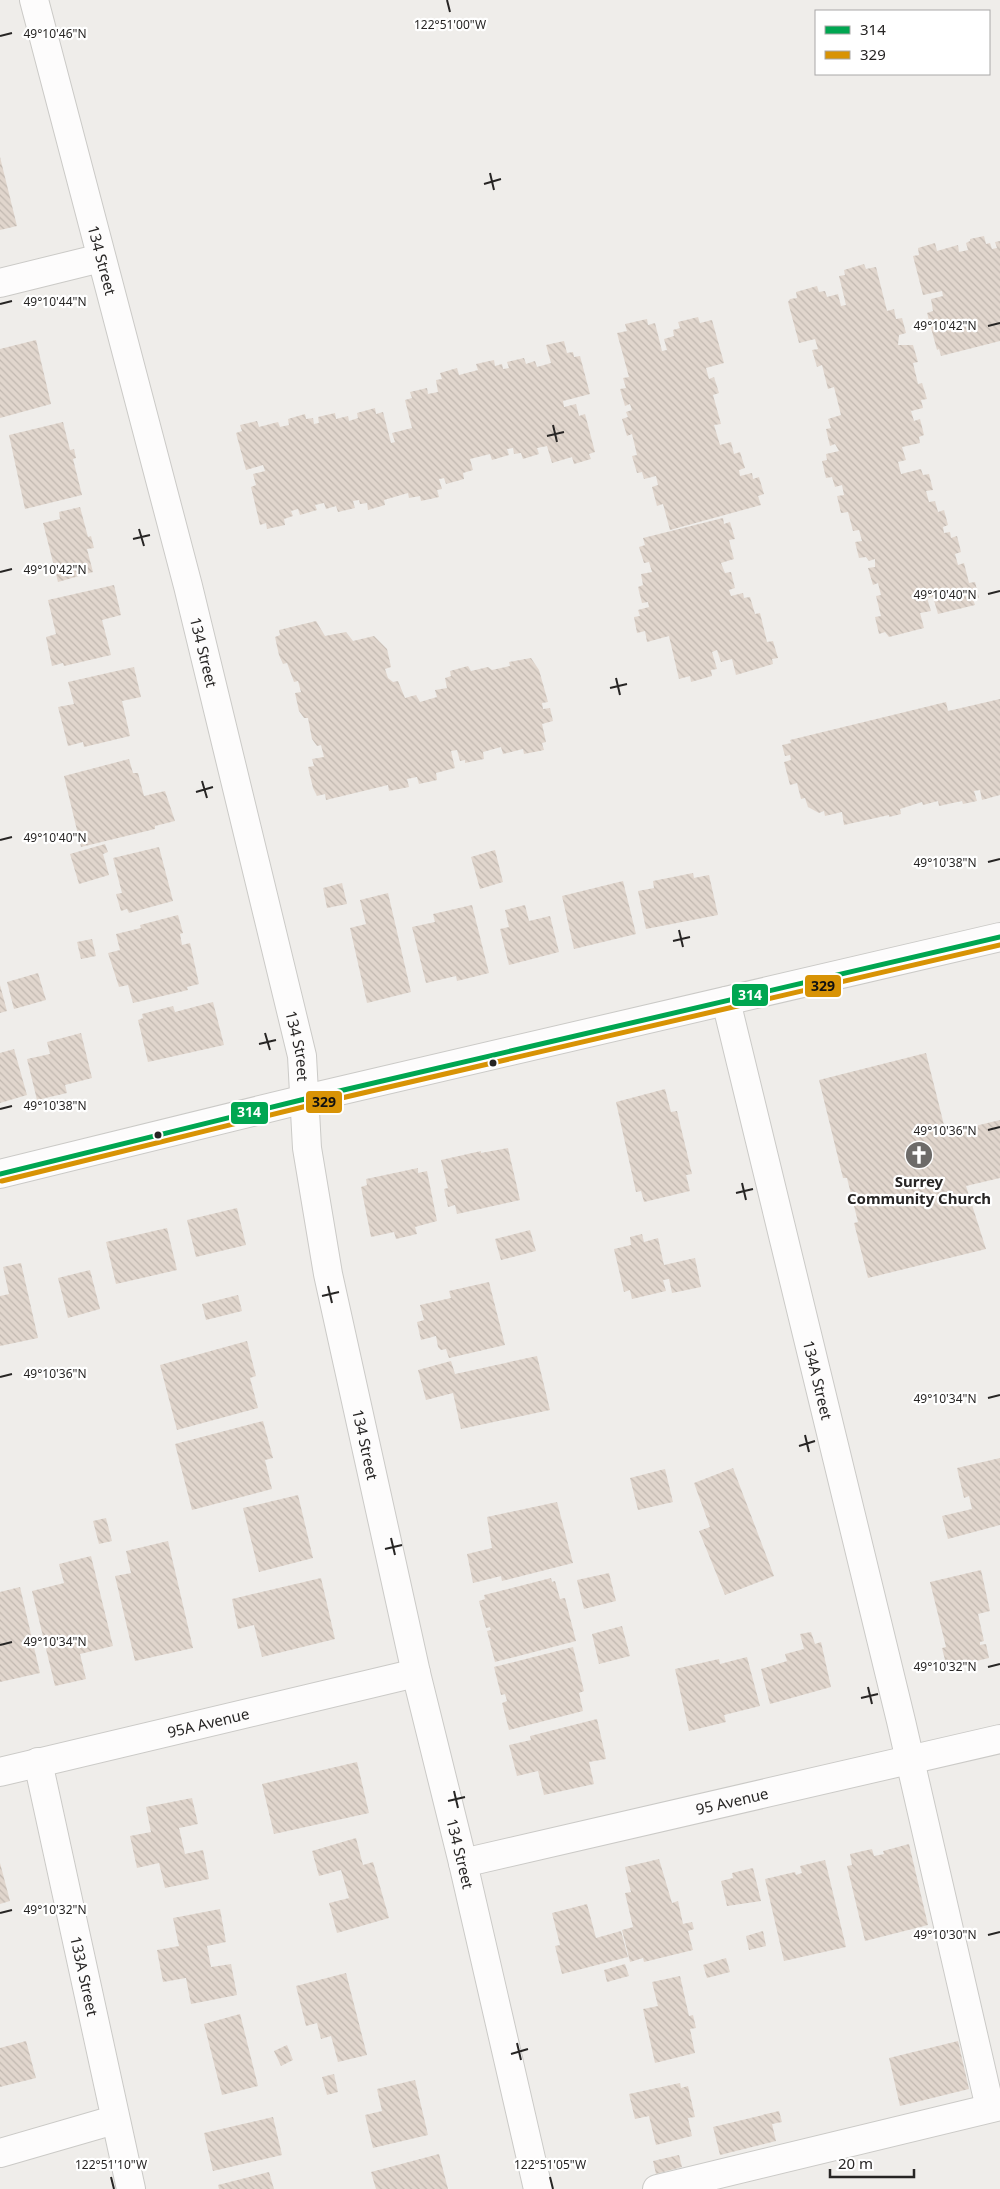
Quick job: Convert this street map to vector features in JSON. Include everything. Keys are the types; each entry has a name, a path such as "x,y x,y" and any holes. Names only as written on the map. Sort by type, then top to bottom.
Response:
{"street":[{"name":"134 Street","path":"34,0 188,586 302,1056 307,1148 328,1274 416,1673 463,1863 538,2189"},
{"path":"0,283 101,258"},
{"path":"0,1174 305,1099 1000,937"},
{"name":"134A Street","path":"726,1001 995,2107"},
{"name":"95A Avenue","path":"0,1772 416,1673"},
{"name":"95 Avenue","path":"463,1863 1000,1739"},
{"name":"133A Street","path":"38,1762 114,2120 131,2189"},
{"path":"657,2189 995,2107"},
{"path":"0,2153 114,2120"}],"building":[{"path":"0,157 17,226 0,230"},
{"path":"984,236 986,244 990,243 992,249 997,248 995,242 1000,241 1000,341 941,356 939,349 937,350 927,313 933,311 931,299 943,296 942,291 923,295 913,256 919,255 918,248 935,243 937,251 958,245 959,252 968,250 966,243 970,239"},
{"path":"864,264 866,269 876,267 887,311 894,309 896,319 902,318 906,333 899,335 898,345 913,345 918,362 913,363 918,384 922,383 927,399 921,400 923,408 911,411 914,421 920,419 924,435 919,437 920,443 902,447 906,460 898,462 901,474 921,469 923,475 929,474 933,490 926,491 929,502 935,501 938,512 944,510 948,525 943,527 944,533 950,532 951,538 957,536 961,552 955,554 958,565 964,563 969,583 975,582 979,598 973,599 975,605 938,614 933,597 927,598 931,611 920,613 924,628 889,637 885,632 879,634 875,617 881,616 876,596 881,595 878,583 873,585 868,568 875,567 875,559 869,561 866,557 859,558 855,542 862,541 859,530 853,531 848,512 841,513 837,496 844,495 842,485 835,487 832,477 826,478 822,461 827,460 826,454 839,451 835,444 830,446 826,429 831,428 828,419 841,415 834,387 828,389 822,365 817,367 812,350 818,349 815,339 799,343 788,302 790,299 797,298 796,292 817,286 819,292 825,291 827,297 838,294 841,306 846,305 839,276 845,275 844,270"},
{"path":"698,317 700,323 712,320 724,363 706,368 709,379 714,377 719,393 713,395 721,424 714,425 720,445 731,442 734,454 740,452 745,468 739,470 740,476 752,473 753,479 759,477 764,494 758,496 761,505 670,530 663,504 657,506 652,487 658,485 656,476 644,479 642,472 637,473 632,456 637,455 632,434 627,436 622,419 628,417 626,412 632,410 630,404 625,406 620,389 626,388 623,378 629,377 617,333 627,331 625,324 647,319 648,325 655,323 662,351 667,350 664,339 674,336 673,330 680,328 678,322"},
{"path":"36,340 51,404 0,418 0,349"},
{"path":"564,341 567,353 573,352 574,357 580,356 590,394 563,401 564,407 576,404 579,416 585,414 595,452 589,454 591,459 574,464 572,457 552,463 547,446 537,448 539,454 523,459 521,453 514,454 513,448 507,449 509,455 492,460 490,454 470,459 473,470 463,473 464,479 446,484 444,478 439,479 442,489 437,490 439,497 421,501 420,496 409,498 408,493 384,500 385,505 368,510 367,503 360,504 359,500 353,501 355,508 338,512 336,506 326,509 324,503 315,505 317,510 300,515 298,509 291,511 293,516 284,519 285,525 267,529 266,523 260,525 251,487 256,485 253,474 265,471 263,465 246,470 236,433 242,431 240,425 257,421 259,427 278,422 280,427 289,425 288,419 305,414 306,419 313,418 314,424 319,423 318,417 335,413 336,419 348,416 349,421 358,418 357,413 375,408 376,414 383,412 391,443 395,442 392,433 412,428 405,400 412,398 410,392 427,388 428,394 438,392 436,380 442,379 440,373 457,368 459,375 478,370 476,364 494,360 495,366 502,364 503,369 509,368 507,362 524,358 526,364 535,361 537,367 551,363 546,345"},
{"path":"63,422 70,450 74,449 76,458 73,459 82,495 25,509 9,435"},
{"path":"80,507 88,537 91,536 94,548 87,549 93,572 58,582 43,523 60,519 59,512"},
{"path":"723,518 724,524 730,522 735,539 729,540 734,559 721,563 725,573 731,572 735,588 729,590 731,596 743,593 744,598 750,597 755,614 760,613 767,642 773,641 778,658 772,659 773,664 736,675 732,659 721,662 717,650 712,652 717,669 711,670 712,676 691,682 690,676 679,679 669,636 647,642 645,631 637,633 634,617 640,616 638,610 649,607 648,602 642,603 638,587 643,585 641,574 652,572 649,562 644,563 639,547 645,545 643,538"},
{"path":"114,585 121,615 102,620 111,655 64,666 63,663 52,666 46,637 56,634 48,600"},
{"path":"316,621 325,636 346,632 353,641 374,636 387,649 391,667 385,669 388,678 393,682 398,681 405,698 416,695 420,702 437,697 435,690 447,688 445,678 451,676 450,671 468,666 471,671 488,667 492,670 510,666 509,662 531,658 539,670 548,702 542,703 543,709 550,708 553,721 542,724 546,742 542,743 544,750 524,754 523,749 503,754 501,747 483,752 484,759 465,763 465,760 460,761 457,750 451,751 455,768 436,773 437,780 419,784 417,777 407,779 409,787 389,791 388,785 326,800 325,794 317,796 308,767 314,766 312,759 324,757 321,745 317,746 312,739 308,718 304,718 299,711 295,693 301,692 298,681 294,682 287,663 283,664 275,637 280,635 279,630"},
{"path":"134,667 141,697 122,701 130,736 84,747 83,742 68,746 58,707 74,704 68,682"},
{"path":"1000,699 1000,795 982,800 980,790 974,791 977,801 963,804 962,801 939,806 938,801 923,805 922,802 900,809 901,814 844,825 842,812 825,816 824,811 819,813 808,807 805,798 801,799 797,783 790,785 784,762 791,760 790,755 785,756 782,745 791,743 790,740 946,702 948,711"},
{"path":"129,759 133,773 138,773 144,796 165,791 175,821 155,826 155,829 81,847 64,776"},
{"path":"105,844 108,852 103,854 109,875 79,884 70,854"},
{"path":"159,847 173,901 129,913 127,909 121,911 116,894 122,893 113,858"},
{"path":"495,850 503,882 480,889 471,857"},
{"path":"693,873 694,878 709,875 718,915 646,929 638,891 654,888 653,881"},
{"path":"623,881 636,934 574,949 562,896"},
{"path":"342,883 347,904 327,908 323,888"},
{"path":"388,893 411,992 367,1003 350,928 366,924 360,900"},
{"path":"472,905 489,973 457,981 456,976 426,983 412,927 435,922 433,914"},
{"path":"525,905 529,921 550,916 559,952 509,965 500,929 509,927 505,910"},
{"path":"178,915 183,933 180,934 182,945 190,943 199,984 187,987 188,990 133,1003 128,985 119,987 108,953 120,950 116,934 141,928 140,925"},
{"path":"92,939 96,956 81,959 77,942"},
{"path":"38,973 46,1000 14,1009 7,982"},
{"path":"0,985 7,1011 0,1013"},
{"path":"213,1002 224,1045 148,1062 138,1020 143,1018 142,1014 173,1006 175,1012"},
{"path":"81,1033 92,1078 65,1085 67,1093 37,1100 27,1059 50,1054 47,1042"},
{"path":"14,1049 27,1095 0,1103 0,1053"},
{"name":"Surrey Community Church","path":"926,1053 946,1133 1000,1120 1000,1178 966,1186 986,1249 868,1278 854,1223 858,1222 847,1178 843,1178 819,1080"},
{"path":"665,1089 671,1112 677,1111 692,1174 686,1175 690,1191 644,1202 641,1191 636,1192 616,1102"},
{"path":"508,1148 520,1200 457,1214 455,1205 448,1207 444,1189 448,1188 441,1160 481,1151 481,1153"},
{"path":"418,1168 418,1173 427,1171 437,1221 415,1227 417,1234 396,1239 394,1232 371,1237 361,1187 367,1185 366,1179"},
{"path":"237,1208 246,1245 196,1257 187,1220"},
{"path":"167,1228 177,1270 116,1284 106,1242"},
{"path":"530,1230 536,1251 501,1260 495,1239"},
{"path":"642,1234 644,1242 658,1238 664,1265 695,1258 701,1287 672,1293 669,1279 663,1280 666,1291 632,1299 630,1290 624,1292 614,1249 631,1245 630,1237"},
{"path":"21,1263 38,1338 0,1346 0,1296 9,1294 3,1267"},
{"path":"90,1270 100,1309 68,1318 58,1278"},
{"path":"489,1282 505,1345 449,1358 446,1349 441,1350 438,1347 436,1336 421,1340 417,1322 424,1320 420,1305 451,1298 449,1291"},
{"path":"238,1295 242,1311 206,1320 202,1304"},
{"path":"247,1341 256,1376 250,1378 258,1408 177,1430 160,1365"},
{"path":"537,1356 550,1410 461,1429 453,1393 426,1400 418,1370 451,1361 455,1374"},
{"path":"263,1421 273,1458 265,1460 272,1489 192,1510 175,1444"},
{"path":"1000,1458 1000,1525 948,1539 942,1516 972,1509 969,1496 964,1498 957,1468"},
{"path":"733,1468 774,1576 725,1595 699,1531 710,1527 694,1483"},
{"path":"665,1469 673,1502 638,1510 630,1478"},
{"path":"298,1495 313,1558 259,1572 243,1508"},
{"path":"557,1502 573,1563 502,1581 501,1576 473,1583 467,1554 492,1548 487,1517"},
{"path":"106,1518 112,1541 99,1544 93,1521"},
{"path":"168,1541 193,1648 135,1661 115,1576 131,1573 126,1551"},
{"path":"91,1556 113,1646 80,1654 86,1679 55,1686 32,1591 64,1583 59,1564"},
{"path":"981,1570 990,1611 978,1614 984,1641 980,1642 980,1645 986,1644 989,1658 947,1668 942,1648 946,1647 930,1582"},
{"path":"609,1573 616,1601 584,1609 577,1580"},
{"path":"321,1578 335,1639 262,1657 254,1625 238,1629 232,1599"},
{"path":"551,1578 552,1582 555,1581 560,1599 565,1598 576,1641 495,1662 487,1631 491,1630 490,1627 486,1628 479,1601 485,1599 484,1595"},
{"path":"20,1587 40,1673 0,1682 0,1592"},
{"path":"622,1626 630,1656 599,1664 592,1634"},
{"path":"811,1632 815,1644 821,1642 831,1687 770,1704 761,1669 787,1661 785,1654 804,1649 800,1634"},
{"path":"573,1647 584,1691 579,1693 583,1711 509,1730 502,1703 507,1701 505,1694 501,1695 494,1667"},
{"path":"747,1657 760,1706 724,1715 726,1722 689,1731 675,1669 719,1659 720,1664"},
{"path":"597,1719 606,1759 589,1762 594,1784 544,1795 538,1771 517,1776 509,1745 531,1740 530,1736"},
{"path":"357,1762 369,1813 274,1834 262,1784"},
{"path":"192,1798 198,1824 179,1828 185,1854 203,1850 209,1879 165,1888 159,1863 137,1868 130,1836 151,1832 146,1807"},
{"path":"356,1838 363,1865 373,1862 389,1918 337,1933 329,1903 349,1898 341,1870 319,1876 312,1851"},
{"path":"909,1844 928,1925 865,1941 847,1866 852,1865 850,1854 872,1849 874,1856 884,1854 883,1851"},
{"path":"659,1859 672,1903 678,1901 683,1924 692,1922 694,1929 688,1931 693,1950 644,1962 643,1958 630,1962 622,1930 633,1927 625,1893 631,1892 625,1867"},
{"path":"825,1860 846,1947 784,1961 765,1879 795,1872 796,1875 802,1873 800,1866"},
{"path":"0,1863 10,1901 0,1904"},
{"path":"753,1868 761,1901 727,1906 721,1881 733,1878 732,1873"},
{"path":"587,1904 596,1938 621,1931 628,1957 562,1974 555,1946 560,1945 552,1913"},
{"path":"220,1909 226,1942 207,1946 211,1967 231,1964 237,1995 191,2004 186,1978 163,1982 157,1950 179,1946 173,1918"},
{"path":"763,1931 766,1946 749,1950 746,1936"},
{"path":"726,1958 730,1972 707,1978 703,1965"},
{"path":"625,1964 629,1976 607,1982 604,1970"},
{"path":"346,1973 367,2055 338,2062 331,2036 321,2039 317,2023 306,2026 296,1986"},
{"path":"680,1976 689,2016 693,2015 696,2028 690,2029 695,2053 655,2063 643,2009 658,2006 652,1982"},
{"path":"240,2014 258,2086 222,2095 204,2024"},
{"path":"26,2041 36,2078 0,2087 0,2048"},
{"path":"958,2041 969,2089 900,2106 889,2058"},
{"path":"287,2045 293,2060 281,2066 274,2051"},
{"path":"334,2074 338,2092 327,2095 322,2077"},
{"path":"415,2080 428,2135 373,2148 365,2115 382,2111 377,2089"},
{"path":"680,2083 681,2088 688,2086 695,2117 688,2118 692,2136 656,2145 649,2116 635,2119 629,2094"},
{"path":"779,2111 782,2122 772,2124 776,2141 720,2155 713,2127"},
{"path":"273,2117 282,2155 213,2171 204,2133"},
{"path":"439,2154 448,2189 376,2189 371,2172"},
{"path":"679,2155 682,2167 656,2174 653,2161"},
{"path":"269,2172 274,2189 219,2189 218,2185"}],"transit line":[{"name":"314","path":"0,1174 305,1099 1000,937"},
{"name":"329","path":"2,1181 307,1106 1000,945"}],"place":[{"name":"Surrey Community Church","path":"919,1155"}]}
